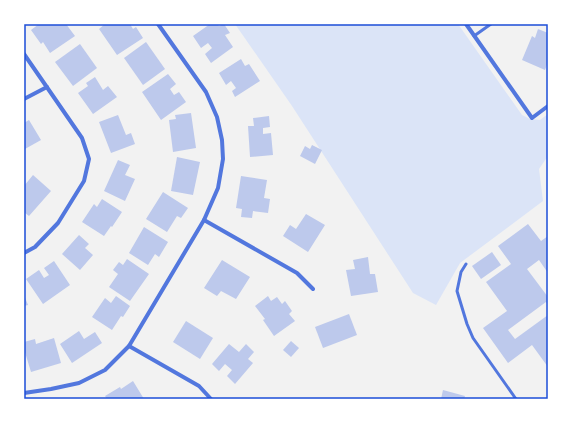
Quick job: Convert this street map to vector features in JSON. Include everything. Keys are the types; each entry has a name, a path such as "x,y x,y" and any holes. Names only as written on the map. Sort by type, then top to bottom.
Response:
{"street":[{"path":"24,393 79,383 105,370 129,346 204,220 218,188 223,159 222,140 217,117 206,92 158,24"},
{"path":"466,24 532,118 548,106"},
{"path":"24,54 82,138 89,159 84,181 58,223 35,247 24,253"},
{"path":"24,98 47,87"},
{"path":"204,220 297,273 313,289"},
{"path":"129,346 199,386 211,399"}],"lane":[{"path":"474,36 491,24"},
{"path":"466,264 461,272 457,291 467,324 473,338 516,399"}],"shaded area":[{"path":"235,24 458,24 522,115 530,119 540,120 548,114 548,156 539,169 543,201 460,263 436,305 413,293 292,106"}],"building":[{"path":"39,24 66,24 75,36 50,53 43,42 41,44 31,30"},
{"path":"105,24 130,24 133,29 136,27 143,38 117,55 99,29"},
{"path":"210,24 217,24 219,26 224,24 230,33 225,35 233,47 211,63 205,54 212,48 208,43 201,48 193,36"},
{"path":"538,29 548,33 548,62 545,70 522,60 532,36 535,38"},
{"path":"146,42 165,69 143,85 124,58"},
{"path":"80,44 97,68 73,86 55,62"},
{"path":"241,59 245,66 249,64 260,81 235,97 232,91 236,88 231,81 226,85 219,73"},
{"path":"168,74 176,84 170,89 174,95 179,92 186,102 161,120 142,92"},
{"path":"95,77 103,90 108,86 117,97 93,114 78,93 88,86 86,83"},
{"path":"191,113 196,148 173,152 169,120 176,119 175,115"},
{"path":"118,115 126,135 131,133 135,144 111,153 99,122"},
{"path":"269,116 270,127 263,128 263,134 271,133 273,155 250,157 248,126 254,126 253,118"},
{"path":"29,120 41,140 25,149 24,123"},
{"path":"312,145 322,150 315,164 300,156 305,146 310,149"},
{"path":"177,157 200,162 193,195 171,191"},
{"path":"118,160 130,165 125,175 135,179 125,201 104,191"},
{"path":"33,175 51,191 29,216 24,212 24,186"},
{"path":"241,176 267,180 264,198 270,199 268,213 253,211 252,218 241,217 242,209 236,208"},
{"path":"163,192 188,208 181,218 177,216 167,232 146,219"},
{"path":"102,199 122,212 104,236 82,222 94,204 97,207"},
{"path":"306,214 325,225 308,252 283,236 290,225 296,229"},
{"path":"528,224 541,241 548,236 548,273 539,260 527,269 548,297 548,305 546,302 508,330 515,339 548,315 548,367 532,345 508,363 483,328 507,311 486,282 511,264 498,246"},
{"path":"144,227 168,242 159,257 155,254 148,265 129,253"},
{"path":"79,235 89,244 85,248 93,255 80,270 62,254"},
{"path":"492,252 501,265 481,279 472,266"},
{"path":"368,257 370,274 375,274 378,292 351,296 346,270 355,269 353,260"},
{"path":"127,259 149,274 130,301 109,287 118,274 113,270 119,262 123,265"},
{"path":"222,260 250,277 236,299 221,291 217,296 204,288"},
{"path":"54,261 70,285 43,304 26,279 39,270 44,278 49,275 44,268"},
{"path":"24,295 28,305 24,306"},
{"path":"116,296 130,306 112,330 92,317 105,298 111,303"},
{"path":"268,296 271,301 277,297 282,304 285,301 292,311 289,314 295,321 274,336 263,320 265,319 255,306"},
{"path":"349,314 357,335 323,348 315,327"},
{"path":"186,321 213,338 200,359 173,342"},
{"path":"79,331 84,339 95,332 102,343 72,363 60,344"},
{"path":"54,338 61,363 31,372 24,349 24,342 35,339 36,344"},
{"path":"291,341 299,348 291,357 283,350"},
{"path":"229,344 239,352 246,344 254,352 248,359 253,363 235,384 227,376 232,370 225,364 219,371 212,364"},
{"path":"133,381 144,399 107,399 105,396 120,387 121,389"},
{"path":"443,390 465,396 464,399 441,399"}]}
